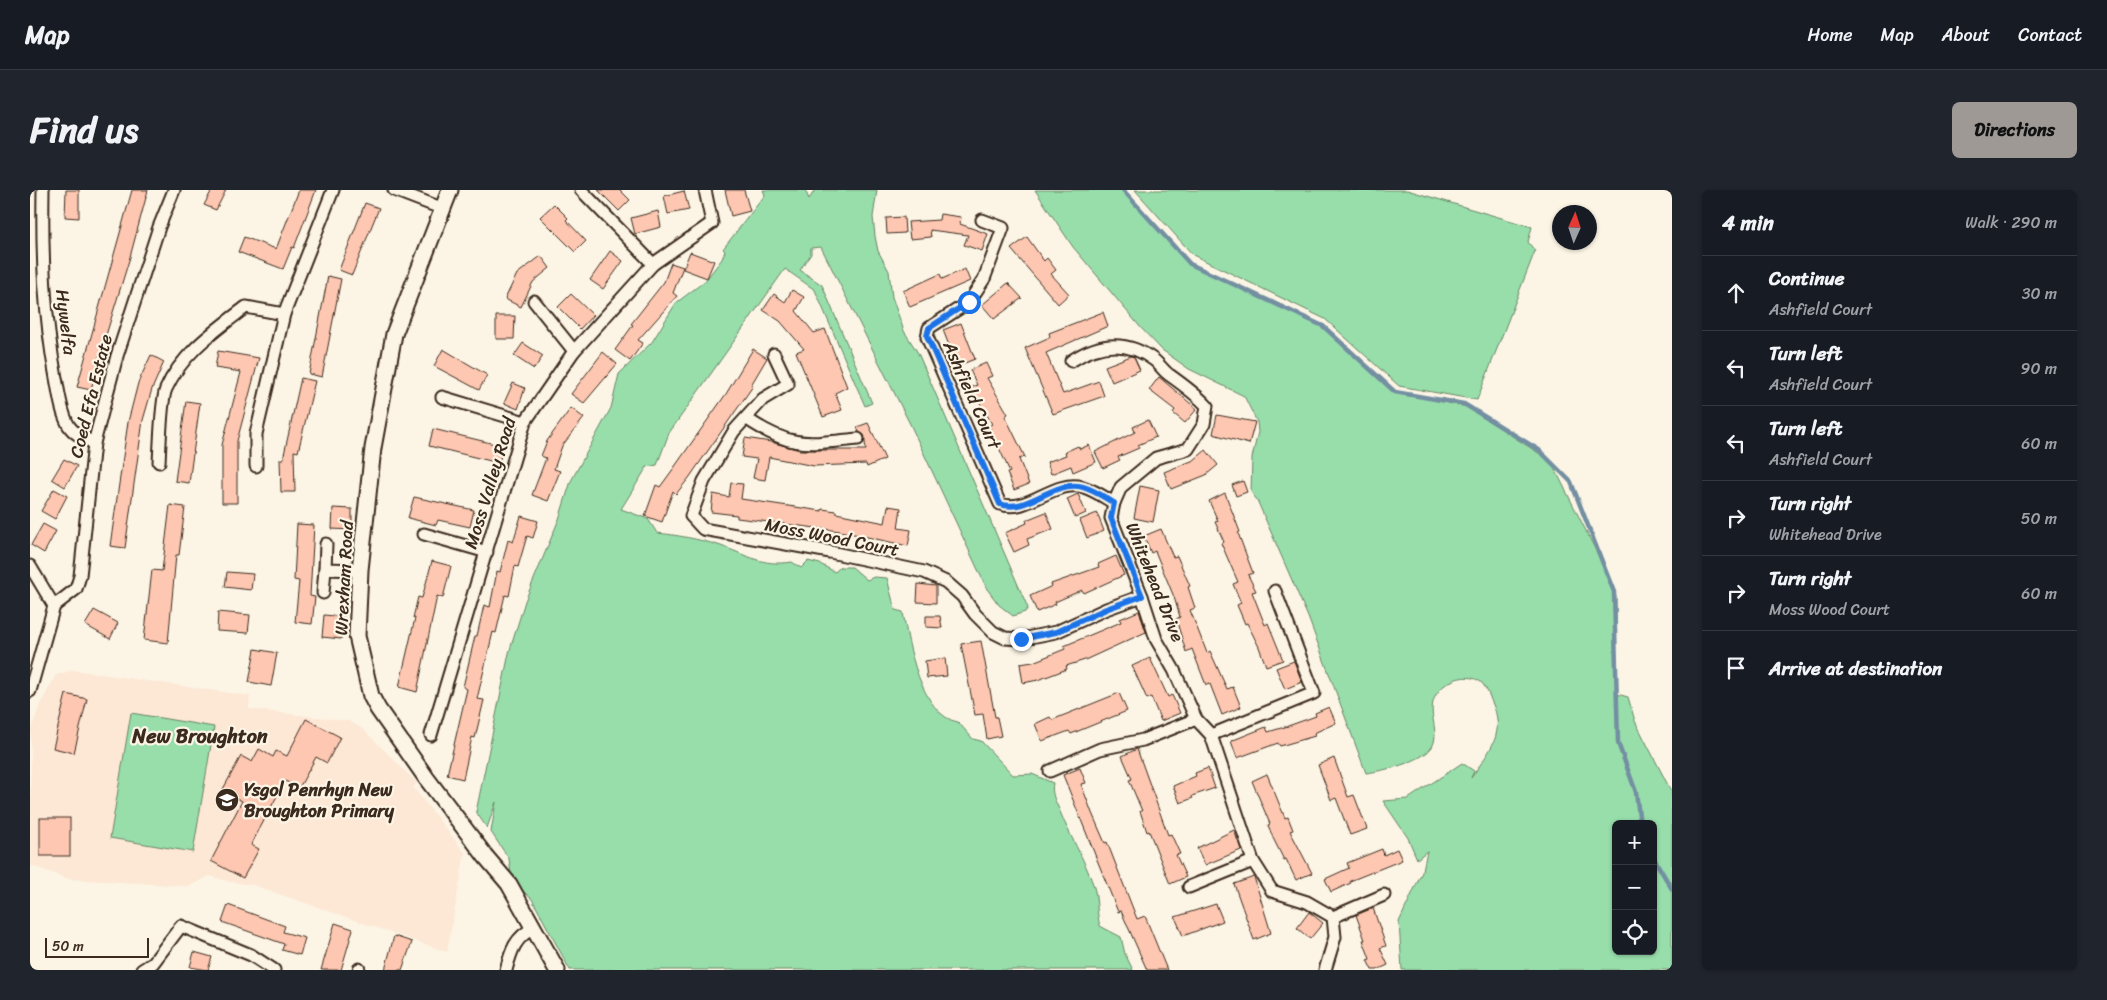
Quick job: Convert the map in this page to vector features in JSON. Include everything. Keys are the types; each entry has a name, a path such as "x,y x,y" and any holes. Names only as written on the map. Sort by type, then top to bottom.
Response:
{"main road":[{"name":"Wrexham Road","path":"450,190 441,208 394,334 373,448 360,570 357,636 371,696 427,780 509,884 557,970"}],"street":[{"name":"Hywelfa","path":"43,190 43,271 46,309 61,404 70,427 80,436 94,443"},
{"name":"Coed Efa Estate","path":"54,606 76,589 80,576 94,443 117,356 159,227 174,190"},
{"path":"256,466 256,434 284,314 333,190"},
{"path":"394,190 441,208"},
{"path":"581,190 653,264"},
{"name":"Moss Valley Road","path":"431,735 525,422 574,351 653,264 712,223 705,190"},
{"name":"Ashfield Court","path":"982,220 1003,228 984,279 969,302 929,328 927,336 1000,504 1010,507 1024,504 1049,492 1069,486 1081,486 1114,503"},
{"path":"534,302 574,351"},
{"path":"159,462 165,390 184,361 202,341 246,307 284,314"},
{"name":"Whitehead Drive","path":"1071,361 1086,351 1108,345 1143,353 1183,384 1207,406 1204,424 1188,449 1156,458 1121,486 1114,503 1111,518 1142,596 1156,638 1174,670 1196,719 1211,735 1253,861 1272,891 1307,902 1333,916"},
{"name":"Moss Wood Court","path":"774,354 788,384 763,399 747,419 734,431 704,481 690,516 703,530 830,552 924,572 946,582 962,596 975,614 993,632 1005,638 1021,639 1056,632 1106,609 1142,596"},
{"path":"442,397 525,422"},
{"path":"747,419 771,435 792,442 811,444 858,439"},
{"path":"424,534 487,552"},
{"path":"323,593 326,544"},
{"path":"30,566 54,606 33,666 30,691"},
{"path":"325,569 360,570"},
{"path":"1211,735 1314,693 1275,591"},
{"path":"1050,771 1100,749 1143,740 1196,719"},
{"path":"1190,887 1253,861"},
{"path":"1327,970 1335,937 1333,916 1384,895"},
{"path":"142,970 153,963 181,926 251,955 274,970"},
{"path":"506,970 516,942 523,933 534,928"}],"shaded area":[{"name":"Ysgol Penrhyn New Broughton Primary","path":"73,670 250,696 249,709 349,721 364,730 417,783 413,787 465,853 447,952 253,885 231,882 210,876 189,886 68,879 30,865 31,730 40,705 56,675"}],"green space":[{"path":"763,190 805,190 809,199 815,190 877,190 873,217 875,236 878,251 889,271 892,297 904,331 918,353 1028,608 1025,612 1013,616 999,605 987,589 911,426 821,247 811,248 811,254 800,270 822,285 872,403 865,406 815,290 785,269 669,433 657,465 647,467 621,509 648,519 657,533 710,543 754,559 771,563 792,562 801,568 808,561 820,564 835,572 840,567 852,567 867,580 874,577 887,578 895,610 903,612 908,641 918,676 934,707 945,717 958,722 973,739 981,741 1013,775 1032,774 1053,783 1055,800 1093,884 1100,926 1121,937 1125,954 1133,970 570,970 532,899 512,881 509,859 491,832 496,802 487,828 476,812 509,653 525,601 559,519 571,481 611,408 619,374 652,342 676,303 705,281 722,259 725,251 723,249 765,195"},
{"path":"1035,190 1123,190 1190,264 1323,326 1395,392 1467,407 1551,461 1612,583 1616,597 1617,694 1628,697 1635,721 1672,793 1672,970 1402,970 1399,922 1423,870 1427,851 1417,859 1408,838 1383,801 1408,799 1462,763 1474,771 1471,778 1494,741 1497,732 1496,712 1482,683 1468,677 1453,680 1441,689 1433,702 1432,713 1435,736 1432,747 1420,757 1411,761 1392,768 1366,773 1308,617 1257,500 1251,492 1252,458 1258,432 1257,422 1244,396 1189,369 1162,350 1141,328 1073,247"},
{"path":"1135,190 1407,190 1532,227 1528,242 1535,251 1477,400 1399,386 1325,319 1193,255"},
{"path":"131,713 214,727 193,852 110,838"}],"building":[{"path":"66,190 79,190 79,218 65,217"},
{"path":"132,190 148,190 130,257 91,390 77,387"},
{"path":"212,190 226,190 216,210 204,205"},
{"path":"299,190 316,190 294,248 292,247 283,269 238,252 244,237 276,249"},
{"path":"598,190 620,190 630,200 619,211"},
{"path":"725,190 744,190 750,211 731,216"},
{"path":"684,191 689,210 668,214 664,196"},
{"path":"365,203 379,208 352,275 339,270"},
{"path":"554,204 586,241 575,252 540,217"},
{"path":"658,211 661,227 635,234 631,218"},
{"path":"940,214 961,217 960,224 988,234 982,251 964,245 968,235 930,230 931,237 910,239 908,222 939,220"},
{"path":"904,217 905,233 887,234 886,218"},
{"path":"1027,237 1044,261 1047,258 1056,270 1051,274 1069,294 1058,304 1011,249"},
{"path":"610,251 623,261 603,289 590,280"},
{"path":"690,252 714,261 707,278 683,269"},
{"path":"541,256 550,268 533,282 521,307 505,299 517,274"},
{"path":"671,263 683,267 673,293 677,296 638,340 643,343 630,361 615,350 633,325 631,324 664,282"},
{"path":"965,269 970,281 910,307 903,291 940,274 942,279"},
{"path":"328,276 341,279 322,377 309,374"},
{"path":"1008,283 1022,298 994,319 982,305"},
{"path":"792,290 804,297 796,311 814,333 825,329 847,387 835,393 842,410 823,417 796,352 804,349 780,321 763,310 774,294 785,302"},
{"path":"571,294 593,315 580,329 558,307"},
{"path":"1103,312 1108,326 1046,353 1063,394 1099,381 1104,396 1053,414 1025,348 1050,337 1049,333"},
{"path":"496,316 515,316 514,339 496,339"},
{"path":"961,323 975,359 957,366 943,330"},
{"path":"523,343 543,356 534,369 514,356"},
{"path":"443,349 487,375 479,390 434,366"},
{"path":"753,349 767,358 751,385 753,386 689,478 676,494 673,491 662,522 645,516 656,485 660,487 671,472 726,394"},
{"path":"218,351 259,358 237,441 237,503 222,503 222,445 241,372 215,368"},
{"path":"603,352 617,364 584,403 571,394"},
{"path":"151,355 164,362 152,389 143,420 125,548 110,546 128,422 138,383"},
{"path":"1131,356 1134,357 1140,370 1112,382 1105,366"},
{"path":"986,363 992,376 987,378 1008,414 1005,416 1025,457 1019,459 1029,484 1014,490 1007,473 1010,472 989,426 992,424 971,387 977,385 970,370"},
{"path":"1159,377 1197,409 1185,423 1173,413 1175,410 1149,390"},
{"path":"301,378 315,381 298,452 294,451 295,492 281,492 280,459 283,459"},
{"path":"513,383 525,388 518,409 504,403"},
{"path":"186,401 200,403 189,483 175,481"},
{"path":"571,408 584,418 562,446 554,469 560,471 548,501 532,495 546,458 541,456 547,441"},
{"path":"1217,415 1255,422 1249,444 1213,434"},
{"path":"1148,420 1156,437 1138,445 1139,448 1118,457 1120,460 1103,468 1095,452 1135,432 1133,427"},
{"path":"868,423 885,459 867,467 866,464 814,466 769,457 765,480 753,478 757,459 742,457 745,438 771,442 800,450 866,450 864,435 859,432 857,427"},
{"path":"433,429 503,446 499,463 429,446"},
{"path":"1089,445 1096,462 1073,472 1071,466 1051,474 1047,462 1066,455 1065,452 1078,446 1080,449"},
{"path":"1206,450 1218,465 1206,475 1171,489 1164,472 1194,460"},
{"path":"64,459 77,466 65,487 52,479"},
{"path":"1243,481 1247,492 1236,496 1232,485"},
{"path":"731,483 743,484 741,499 822,511 822,509 836,511 836,513 885,523 888,506 901,508 898,528 911,530 908,546 840,531 737,518 737,515 711,512 713,494 729,497"},
{"path":"1140,486 1159,490 1153,522 1134,518"},
{"path":"54,489 67,496 55,519 41,511"},
{"path":"1225,493 1253,573 1248,575 1256,591 1252,592 1265,625 1268,623 1283,660 1266,666 1259,647 1247,623 1245,624 1237,605 1241,603 1233,584 1238,582 1221,543 1224,542 1215,522 1218,521 1209,501"},
{"path":"1078,494 1086,513 1075,518 1067,499"},
{"path":"414,497 474,510 470,527 438,520 436,525 408,518"},
{"path":"170,505 185,507 179,555 176,555 168,643 144,640 152,570 162,571"},
{"path":"333,508 352,509 352,530 332,529"},
{"path":"1046,512 1053,529 1027,539 1029,545 1014,552 1005,533 1027,523 1026,520"},
{"path":"1097,513 1104,531 1087,538 1080,520"},
{"path":"521,516 538,521 533,538 527,536 518,567 515,566 509,596 505,595 496,633 493,632 477,699 484,700 475,738 472,737 463,779 447,775 467,689 463,687 475,636 477,636 484,605 490,607 497,571 500,572 508,540 513,542"},
{"path":"43,524 56,531 44,553 31,545"},
{"path":"297,524 314,525 310,596 315,597 312,624 295,622 299,581 294,580"},
{"path":"1161,529 1173,557 1177,556 1190,586 1188,587 1195,608 1190,610 1207,653 1210,651 1227,689 1233,687 1241,707 1222,715 1210,684 1206,685 1192,649 1186,652 1176,619 1180,617 1174,597 1155,551 1151,553 1144,536"},
{"path":"1116,556 1124,575 1084,593 1082,590 1037,612 1030,596 1052,586 1051,584 1099,567 1098,564"},
{"path":"432,561 451,566 443,598 437,596 417,692 399,687 418,597 422,598"},
{"path":"227,572 253,574 251,590 225,587"},
{"path":"918,584 936,586 936,603 917,602"},
{"path":"94,610 118,623 110,639 85,625"},
{"path":"1139,611 1146,632 1085,660 1066,666 1067,669 1038,680 1023,683 1020,664 1033,662 1065,649 1064,646 1121,622 1120,619"},
{"path":"218,612 250,615 248,633 217,631"},
{"path":"324,615 344,617 341,639 322,637"},
{"path":"926,616 940,616 942,628 926,627"},
{"path":"981,641 995,717 997,717 1001,736 987,739 983,714 975,715 961,644"},
{"path":"255,649 277,653 271,686 249,682"},
{"path":"945,658 947,676 927,678 925,661"},
{"path":"1150,658 1168,697 1172,695 1180,713 1161,721 1151,697 1147,699 1132,666"},
{"path":"1294,661 1302,682 1285,689 1276,668"},
{"path":"1119,693 1127,711 1071,734 1069,731 1042,741 1035,724 1050,717 1052,720"},
{"path":"66,694 87,699 74,753 53,748"},
{"path":"1329,707 1336,723 1314,733 1315,736 1280,746 1278,743 1237,758 1231,741 1266,727 1268,732 1288,726 1316,716 1315,713"},
{"path":"306,719 340,737 327,763 316,757 299,788 285,781 251,845 259,849 243,878 211,861 242,801 222,791 241,756 252,762 259,749 273,757 276,751 287,756"},
{"path":"1137,749 1168,835 1171,834 1180,854 1176,855 1186,877 1170,884 1149,831 1147,832 1140,811 1142,811 1129,780 1132,779 1122,756"},
{"path":"1334,758 1348,797 1354,795 1367,829 1350,835 1336,798 1331,800 1318,765"},
{"path":"1080,768 1086,783 1081,784 1105,843 1107,842 1137,919 1145,916 1167,970 1147,970 1121,911 1118,912 1063,775"},
{"path":"1208,768 1215,788 1192,796 1193,798 1180,803 1173,786 1196,776 1195,773"},
{"path":"1267,774 1285,818 1288,817 1293,830 1290,831 1312,873 1296,880 1273,838 1268,825 1270,824 1252,781"},
{"path":"40,818 70,818 70,856 40,856"},
{"path":"1234,830 1241,850 1205,865 1197,848"},
{"path":"1382,849 1384,855 1397,849 1402,860 1350,881 1351,883 1331,892 1325,879 1349,868 1347,863"},
{"path":"1254,877 1271,933 1254,940 1234,884"},
{"path":"1216,904 1223,921 1183,936 1175,917"},
{"path":"228,905 285,926 283,932 305,938 300,955 282,950 284,944 222,922"},
{"path":"1373,908 1386,946 1380,948 1388,965 1377,970 1372,970 1367,960 1370,959 1356,915"},
{"path":"1309,912 1323,923 1310,939 1297,928"},
{"path":"335,923 353,929 341,970 321,970"},
{"path":"394,936 412,942 402,970 385,970"},
{"path":"194,952 212,957 208,970 190,967"}],"waterway":[{"path":"1123,190 1190,264 1323,326 1395,392 1464,404 1539,450 1571,482 1614,592 1618,743 1636,792 1640,820"},
{"path":"1657,864 1672,889"}],"place":[{"name":"Ysgol Penrhyn New Broughton Primary","path":"227,800"}],"district":[{"name":"New Broughton","path":"200,736"}],"route":[{"path":"969,302 929,328 927,336 1000,504 1010,507 1024,504 1049,492 1069,486 1081,486 1114,503 1111,518 1127,563 1142,596 1106,609 1056,632 1021,639"}]}
